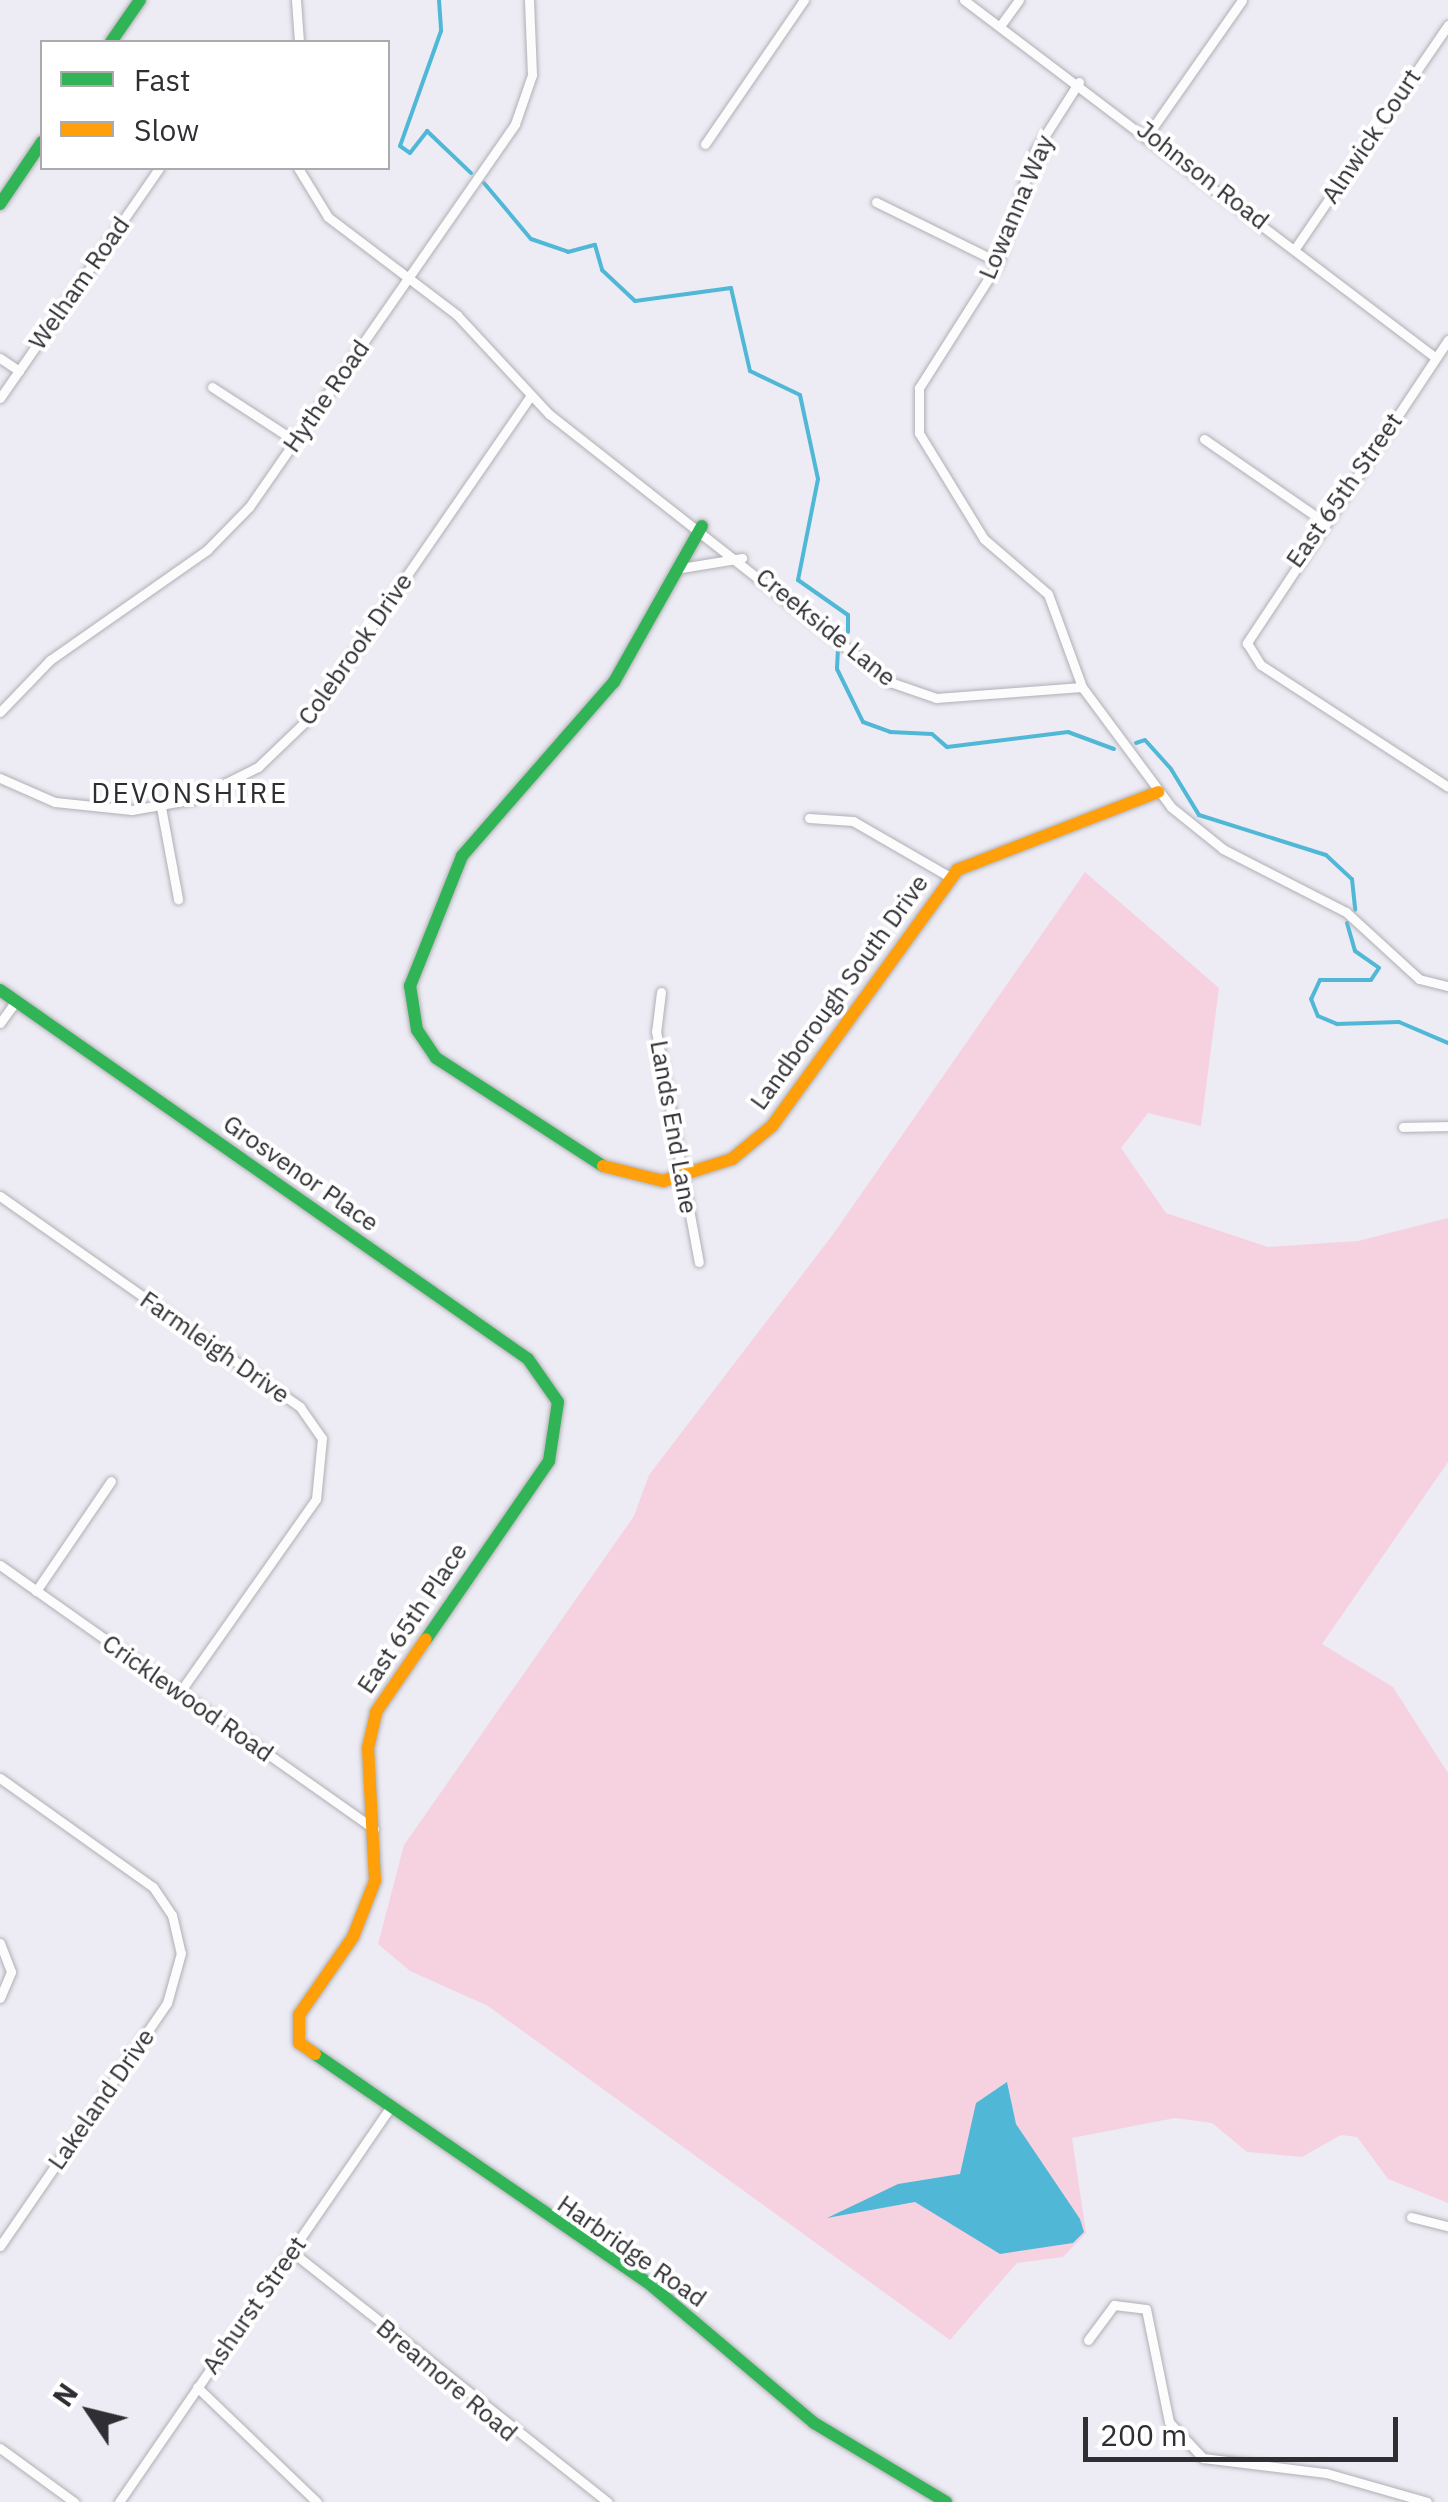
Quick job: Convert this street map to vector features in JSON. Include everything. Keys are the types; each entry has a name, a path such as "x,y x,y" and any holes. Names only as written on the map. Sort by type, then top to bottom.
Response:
{"street":[{"path":"112,40 140,0"},
{"path":"296,0 300,40"},
{"name":"Hythe Road","path":"0,712 50,660 215,543 294,442 521,113 534,63 529,0"},
{"path":"705,144 804,0"},
{"name":"Johnson Road","path":"964,0 1149,133 1436,358"},
{"path":"1000,26 1018,0"},
{"path":"1149,133 1242,0"},
{"name":"Alnwick Court","path":"1296,248 1448,26"},
{"name":"Lowanna Way","path":"1079,82 1036,151 998,262 924,379 916,418 980,534 1048,594 1082,686"},
{"path":"0,204 40,145"},
{"name":"Welham Road","path":"0,398 157,170"},
{"name":"Creekside Lane","path":"299,170 328,217 464,322 530,397 702,526 912,693 1082,686"},
{"path":"876,202 998,262"},
{"name":"East 65th Street","path":"1448,340 1323,521 1247,642 1259,663 1448,787"},
{"path":"0,358 19,370"},
{"path":"212,387 294,442"},
{"name":"Colebrook Drive","path":"0,778 83,808 162,807 238,780 295,735 530,397"},
{"path":"1204,439 1323,521"},
{"name":"Landborough South Drive","path":"702,526 682,568 606,692 462,856 424,934 410,996 421,1038 511,1111 606,1171 682,1179 732,1160 772,1126 950,877 996,848 1074,829 1158,792"},
{"path":"682,568 742,558"},
{"path":"1082,686 1158,792 1206,838 1334,904 1419,979 1448,986"},
{"path":"162,807 178,899"},
{"path":"809,818 853,822 950,877"},
{"name":"Grosvenor Place","path":"0,990 528,1359 558,1407"},
{"name":"Lands End Lane","path":"661,992 656,1031 699,1262"},
{"path":"0,1024 16,1001"},
{"path":"1403,1127 1448,1126"},
{"name":"Farmleigh Drive","path":"0,1196 300,1407 322,1438 316,1498 180,1692"},
{"name":"East 65th Place","path":"296,2034 362,1918 377,1831 368,1748 380,1701 549,1461 558,1407"},
{"path":"36,1591 111,1481"},
{"name":"Cricklewood Road","path":"0,1565 377,1831"},
{"name":"Lakeland Drive","path":"0,1778 149,1884 180,1943 167,2003 0,2246"},
{"path":"0,1944 8,1956 0,1998"},
{"name":"Harbridge Road","path":"296,2034 389,2109 652,2286 835,2438 946,2502"},
{"name":"Ashurst Street","path":"119,2502 389,2109"},
{"path":"1411,2217 1448,2226"},
{"name":"Breamore Road","path":"292,2250 608,2502"},
{"path":"1088,2340 1114,2305 1146,2309 1170,2422 1203,2458 1326,2472 1428,2502"},
{"path":"197,2388 316,2502"},
{"path":"0,2448 74,2502"}],"shaded area":[{"path":"1085,872 1219,988 1201,1126 1148,1113 1121,1148 1166,1213 1268,1247 1358,1241 1448,1218 1448,1462 1322,1644 1393,1687 1448,1773 1448,2203 1388,2179 1357,2137 1341,2135 1302,2157 1247,2152 1212,2123 1175,2118 1072,2138 1086,2233 1063,2257 1017,2263 950,2340 488,2006 410,1971 378,1944 404,1845 634,1516 649,1475 834,1233"}],"water":[{"path":"1007,2082 1016,2124 1080,2219 1084,2232 1073,2243 1000,2254 915,2202 827,2218 898,2184 960,2174 976,2103"}],"waterway":[{"path":"439,0 441,31 400,146 410,153 427,131 471,173"},
{"path":"484,183 531,239 568,252 595,245 602,270 635,301 731,288 750,371 800,395 818,479 798,580 848,615 848,632"},
{"path":"838,649 837,669 863,722 890,732 932,734 947,747 1068,732 1114,749"},
{"path":"1136,743 1145,740 1171,769 1199,815 1326,855 1352,879 1355,910"},
{"path":"1347,923 1355,951 1379,968 1371,980 1320,980 1311,999 1318,1016 1337,1024 1399,1022 1448,1043"}],"traffic: fast":[{"path":"112,40 140,0"},
{"path":"0,204 40,145"},
{"path":"603,1166 436,1058 417,1030 410,986 462,856 614,682 702,526"},
{"path":"0,990 528,1359 558,1402 549,1461 426,1639"},
{"path":"315,2054 652,2286 814,2423 946,2502"}],"traffic: slow":[{"path":"603,1166 663,1181 732,1159 772,1126 957,870 1158,792"},
{"path":"315,2054 299,2043 299,2015 353,1937 375,1881 368,1748 376,1712 426,1639"}],"district":[{"name":"DEVONSHIRE","path":"190,793"}]}
